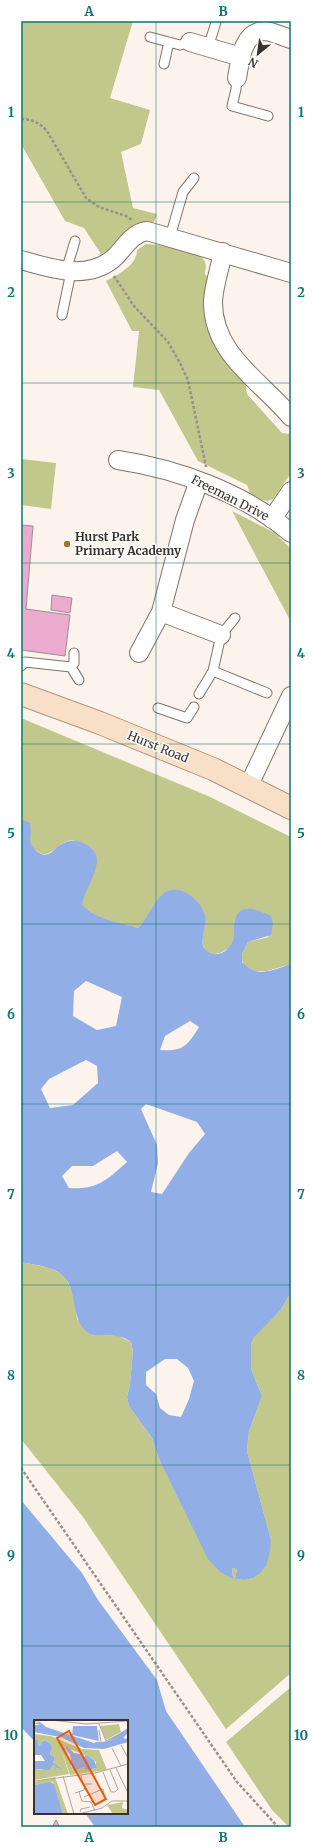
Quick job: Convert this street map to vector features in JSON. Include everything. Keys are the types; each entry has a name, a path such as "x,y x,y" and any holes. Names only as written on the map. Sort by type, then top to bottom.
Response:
{"main road":[{"name":"Hurst Road","path":"21,694 100,723 213,769 291,808"}],"street":[{"path":"237,78 246,40 254,34 264,31 291,39"},
{"path":"190,42 241,57"},
{"path":"21,260 68,271 85,271 105,263 115,257 133,237 140,232 147,231 291,273"},
{"path":"223,252 213,300 216,323 222,343 236,362 291,417"},
{"name":"Freeman Drive","path":"118,460 171,471 204,483 248,504 291,533"},
{"path":"139,652 161,612 185,520 204,483"},
{"path":"272,519 291,491"},
{"path":"161,612 221,635"},
{"path":"248,787 291,696"}],"lane":[{"path":"208,48 216,22"},
{"path":"150,37 180,45 190,42"},
{"path":"164,64 169,42"},
{"path":"229,115 236,89 237,78"},
{"path":"232,106 268,116"},
{"path":"170,237 183,192 194,178"},
{"path":"62,315 68,271 75,241"},
{"path":"199,694 213,671 221,635 234,618"},
{"path":"71,667 74,663 74,653"},
{"path":"21,666 25,662 71,667"},
{"path":"71,667 79,680"},
{"path":"213,671 267,693"},
{"path":"158,708 187,718 194,707"}],"path":[{"path":"21,119 29,119 41,124 47,131 86,198 99,207 126,216 134,221 140,232"},
{"path":"105,263 134,306 168,342 188,380 206,463 204,483"},
{"path":"21,1468 237,1782 278,1827"}],"green space":[{"path":"21,21 133,21 110,98 150,110 141,144 121,152 133,208 157,214 154,222 131,228 113,247 101,254 84,228 65,221 21,144"},
{"path":"146,244 168,246 194,253 204,260 206,265 205,275 209,276 245,379 247,394 282,433 291,434 291,473 273,499 268,501 262,500 250,493 247,485 198,461 159,390 133,387 139,331 132,331 106,281 131,265 137,250"},
{"path":"21,459 56,463 51,509 21,505"},
{"path":"232,511 275,533 291,549 291,622"},
{"path":"21,718 208,796 291,837 291,964 267,971 249,971 242,960 242,954 248,942 269,937 235,919 236,930 232,945 223,952 213,954 205,950 203,945 205,917 142,924 138,928 107,920 87,909 82,904 83,898 77,841 64,842 50,853 42,854 33,847 29,840 30,824 21,819"},
{"path":"21,1262 50,1268 64,1275 74,1295 77,1319 93,1335 119,1336 131,1342 133,1351 130,1384 127,1397 129,1406 152,1438 159,1459 178,1495 233,1578 232,1568 237,1569 235,1579 245,1580 253,1578 271,1540 247,1451 249,1431 262,1396 251,1369 251,1343 253,1337 280,1311 291,1290 291,1673 226,1729 83,1517 21,1439"},
{"path":"291,1687 291,1827 289,1827 272,1810 226,1742"}],"water":[{"path":"21,819 30,823 30,840 32,846 41,854 46,855 68,841 84,843 93,850 96,855 97,864 82,904 92,913 138,928 157,900 163,894 175,890 182,891 194,898 203,909 205,915 205,927 203,946 208,952 217,954 223,952 231,945 234,938 234,924 238,914 246,909 251,909 271,916 273,924 271,935 248,942 242,954 242,962 253,970 259,972 265,972 291,964 291,1290 280,1311 254,1337 251,1343 251,1369 262,1396 249,1431 247,1451 271,1540 266,1566 260,1573 253,1578 245,1580 235,1579 237,1569 232,1568 233,1579 220,1572 208,1559 159,1459 152,1438 129,1406 127,1397 130,1384 133,1351 131,1342 119,1336 96,1335 87,1332 79,1321 73,1295 65,1278 52,1269 21,1262","holes":["86,981 122,997 116,1026 97,1030 73,1016 74,991","190,1021 199,1027 192,1038 184,1046 174,1050 160,1050 165,1036","86,1060 97,1066 98,1083 73,1105 50,1108 41,1089 49,1079","146,1104 197,1122 205,1134 189,1153 162,1194 151,1192 158,1163 157,1145 141,1109","117,1151 127,1162 107,1179 94,1185 79,1188 69,1188 62,1176 72,1166 93,1166","165,1359 177,1359 188,1368 194,1381 189,1399 181,1417 169,1415 160,1408 156,1394 146,1385 146,1372"]},
{"path":"21,1500 82,1573 98,1600 157,1680 166,1711 245,1827 95,1827 86,1814 128,1814 128,1720 34,1720 34,1741 21,1727"}],"building":[{"path":"21,525 33,526 26,609 70,615 65,656 21,650"},
{"path":"52,595 72,598 70,613 51,610"},
{"path":"56,1820 60,1827 52,1827"}],"place":[{"name":"Hurst Park Primary Academy","path":"67,544"}]}
